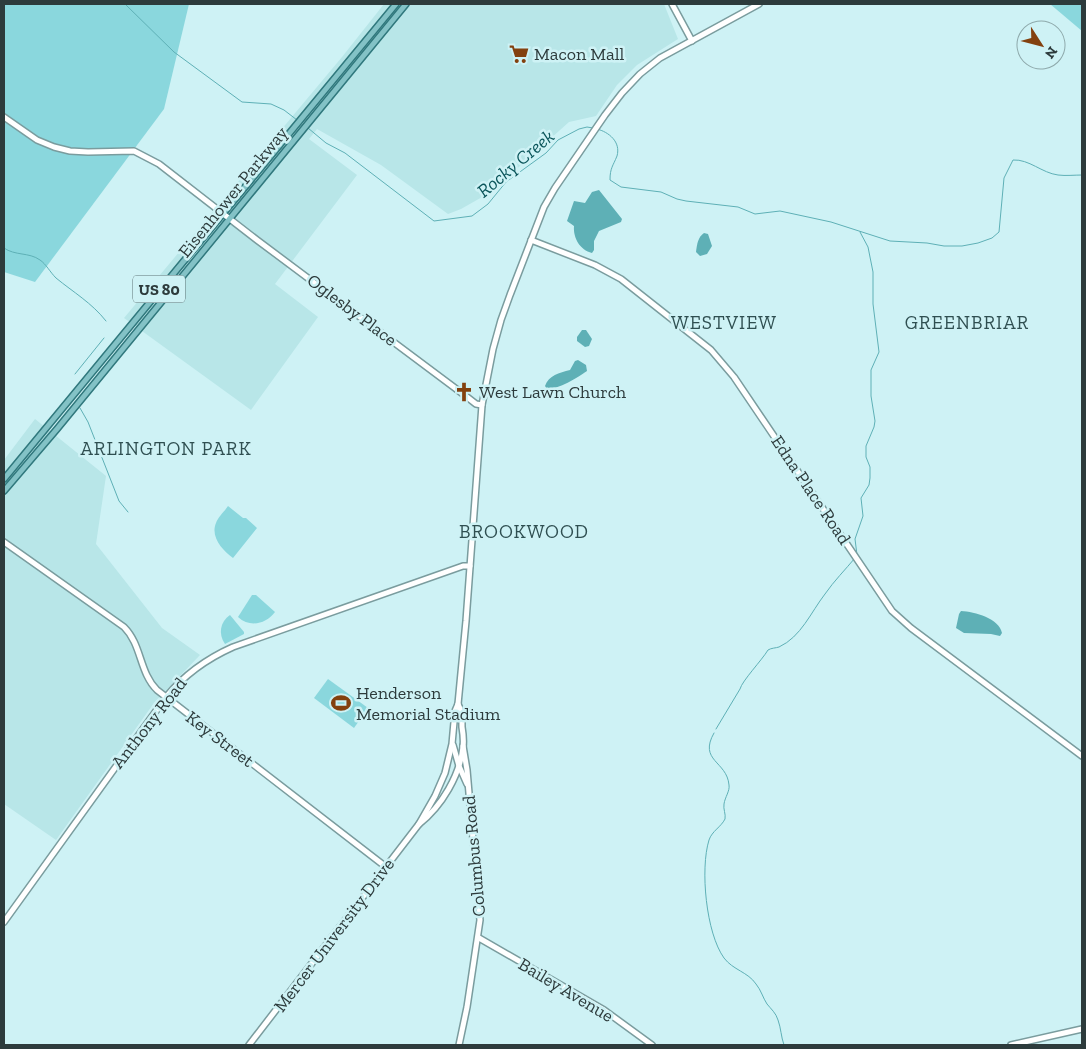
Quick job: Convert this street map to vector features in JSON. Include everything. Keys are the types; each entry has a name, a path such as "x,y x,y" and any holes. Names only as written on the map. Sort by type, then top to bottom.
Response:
{"main road":[{"name":"Eisenhower Parkway","path":"4,479 396,4"},
{"name":"Eisenhower Parkway","path":"4,490 406,4"}],"street":[{"path":"672,4 692,41"},
{"name":"Mercer University Drive","path":"250,1045 419,824 441,784 452,744 455,711 458,704 482,405 496,339 510,295 550,196 605,115 640,74 660,58 759,4"},
{"name":"Oglesby Place","path":"4,117 37,140 54,147 88,152 134,151 159,164 476,404 482,405"},
{"name":"Edna Place Road","path":"531,240 595,266 621,279 711,350 734,378 892,611 911,628 1082,756"},
{"name":"Key Street","path":"4,542 124,627 133,639 148,680 166,697 386,866"},
{"name":"Anthony Road","path":"4,922 166,697 191,670 216,654 234,647 423,579 463,566 470,566"},
{"name":"Mercer University Drive","path":"419,824 426,818 449,788 459,766 463,746 461,710 458,704"},
{"name":"Columbus Road","path":"452,744 468,785"},
{"name":"Columbus Road","path":"459,1045 478,938 480,904 463,746"},
{"name":"Bailey Avenue","path":"478,938 604,1010 652,1045"},
{"path":"1011,1045 1082,1029"}],"shaded area":[{"path":"4,4 189,4 164,109 35,282 4,272"},
{"path":"384,4 664,4 678,39 637,65 617,85 596,116 569,122 491,192 448,214 381,165 317,129 309,139 357,175 275,284 318,317 251,410 124,318"},
{"path":"1050,4 1082,4 1082,31"},
{"path":"599,190 622,219 621,222 599,231 594,241 592,253 581,246 576,239 574,226 567,221 574,201 585,203 592,192"},
{"path":"704,233 708,234 712,246 707,254 700,256 696,252 697,246 699,239"},
{"path":"582,330 586,330 592,339 589,346 585,347 577,341 577,337"},
{"path":"578,360 586,365 587,371 562,385 547,389 545,386 549,379 570,370 575,361"},
{"path":"35,419 106,476 96,544 162,628 200,655 154,703 56,840 4,804 4,460"},
{"path":"228,506 257,528 233,558 218,543 215,533 217,521"},
{"path":"252,595 256,595 275,612 263,622 248,623 238,617"},
{"path":"961,611 986,617 996,623 1002,633 1000,636 964,633 956,628"},
{"path":"230,615 244,634 225,644 221,636 221,628 224,621"},
{"name":"Henderson Memorial Stadium","path":"328,679 368,708 354,728 314,698"}],"waterway":[{"name":"Rocky Creek","path":"122,4 125,4 174,52 242,102 271,104 284,110 297,120"},
{"name":"Rocky Creek","path":"308,128 326,143 345,153 434,221 472,216 488,204 506,182 546,153 558,140 579,129 593,128"},
{"name":"Rocky Creek","path":"597,129 610,135 616,142 618,151 611,170 610,180 621,187 661,192 686,201 738,207 755,214 780,211 831,222 890,241 962,246 992,238 999,232 1004,178 1013,160 1025,162 1052,174 1082,175"},
{"path":"857,555 855,539 863,516 861,498 869,485 870,478 866,446 875,421 871,396 871,370 879,352 873,304 873,272 868,247 860,232"},
{"path":"4,248 40,260 56,278 89,303 106,321"},
{"path":"75,374 104,338"},
{"path":"80,408 88,422 119,501 128,512"},
{"path":"716,729 744,681 768,650 787,643 800,631 828,589 855,558"},
{"path":"714,733 709,750 724,771 729,787 724,804 725,819 710,837 706,852 705,883 709,917 718,947 724,958 753,980 776,1015 784,1045"}],"place":[{"name":"Macon Mall","path":"519,54"},
{"name":"West Lawn Church","path":"464,392"},
{"name":"Henderson Memorial Stadium","path":"341,703"}],"district":[{"name":"WESTVIEW","path":"724,322"},
{"name":"GREENBRIAR","path":"967,322"},
{"name":"ARLINGTON PARK","path":"166,448"},
{"name":"BROOKWOOD","path":"524,531"}]}
